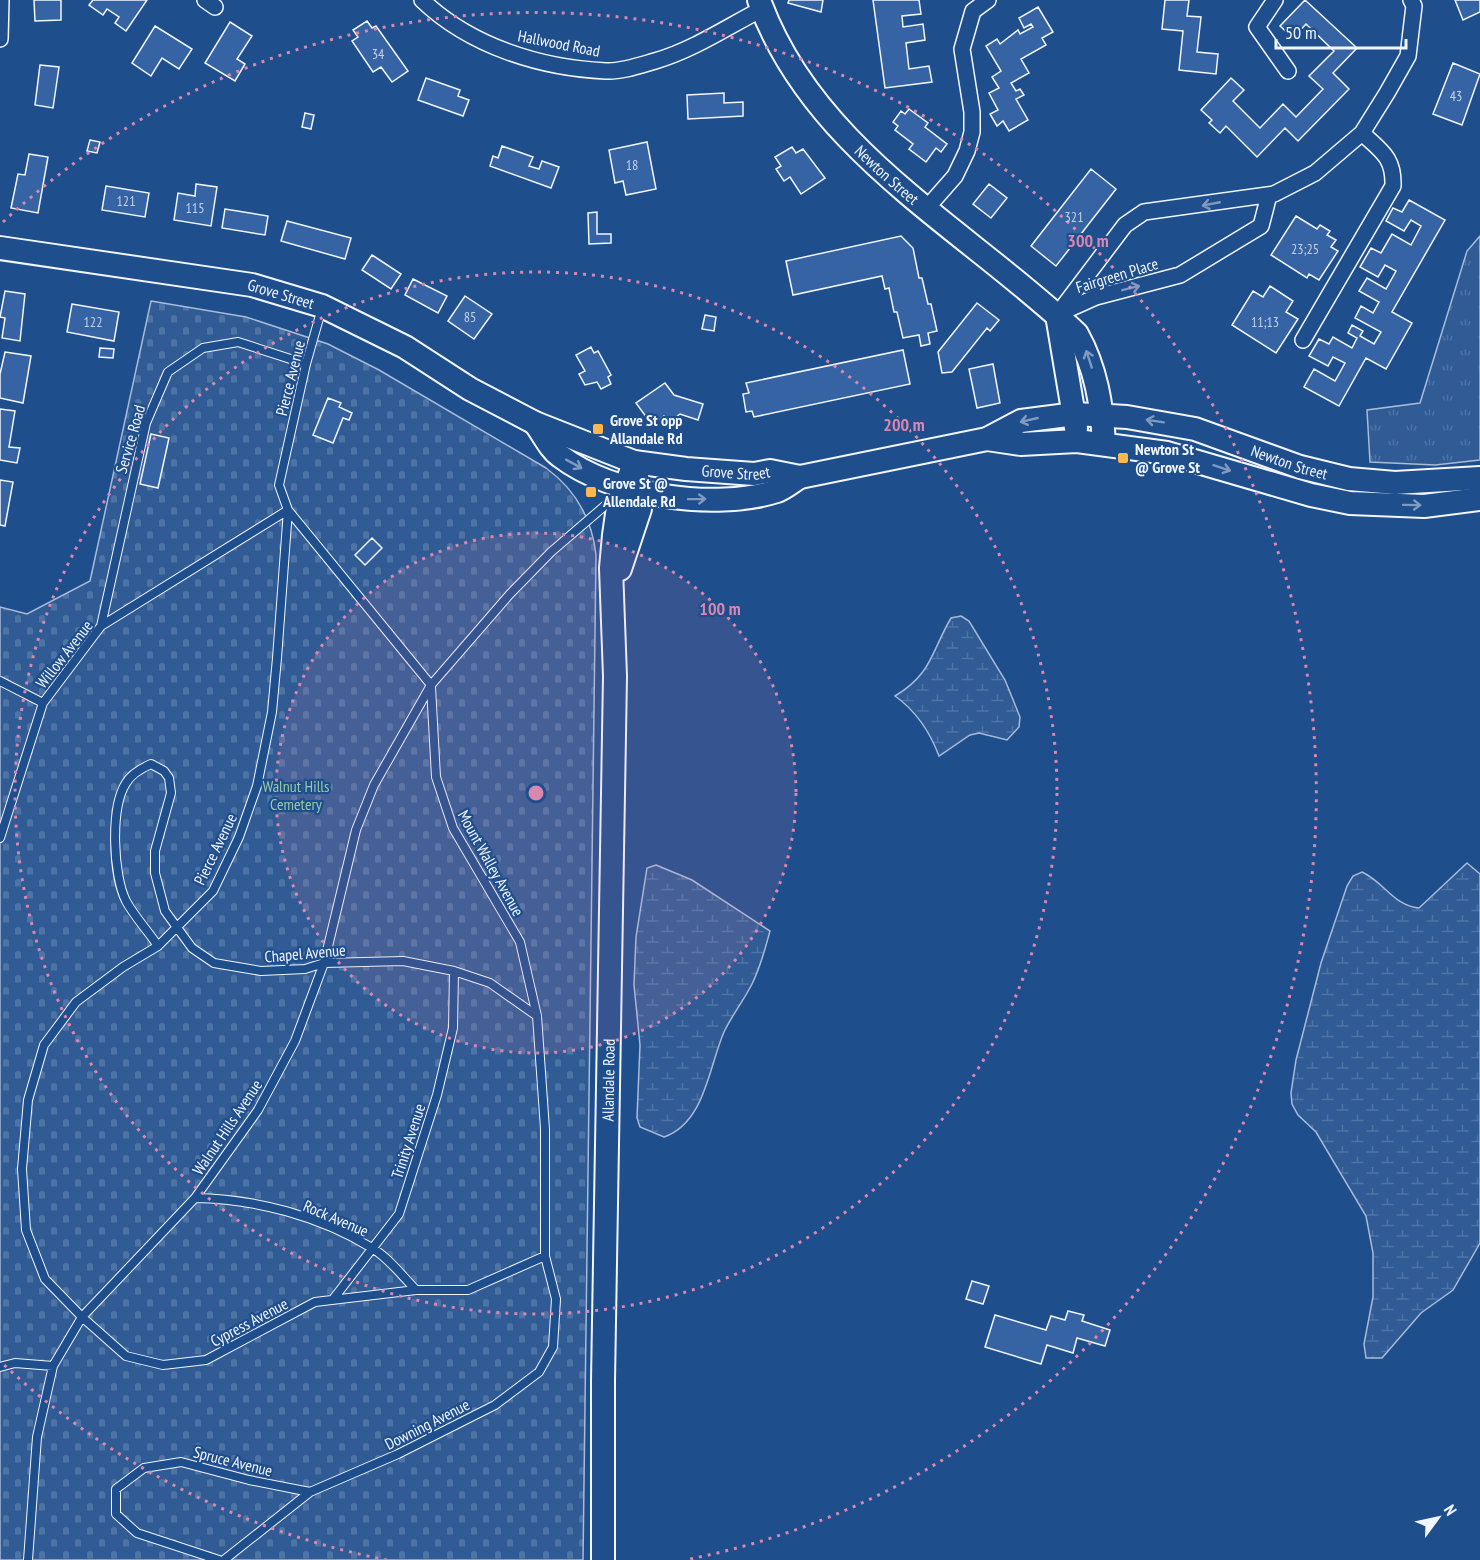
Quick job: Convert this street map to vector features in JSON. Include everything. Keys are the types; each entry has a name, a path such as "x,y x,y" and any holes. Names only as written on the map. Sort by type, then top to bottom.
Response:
{"main road":[{"name":"Newton Street","path":"761,4 783,50 820,107 856,148 1077,334 1088,354 1102,414 1104,444"},
{"name":"Grove Street","path":"0,248 252,285 322,306 405,347 470,389 535,423 634,462 686,469 755,484"},
{"path":"1057,315 1075,414 1077,441"},
{"name":"Newton Street","path":"1075,414 1102,414 1195,429 1283,461 1349,478 1395,483 1480,478"},
{"name":"Grove Street","path":"535,423 559,456 632,490 686,499 755,484 770,471 800,477 987,439 1021,421 1075,414"},
{"name":"Grove Street","path":"987,439 1021,444 1077,441"},
{"name":"Newton Street","path":"1077,441 1197,460 1311,495 1350,503 1424,506 1480,499"},
{"name":"Allandale Road","path":"603,1560 614,600 620,567 639,508 632,490 634,462"}],"street":[{"path":"0,39 1,0"},
{"name":"Hallwood Road","path":"422,0 444,21 497,49 547,62 608,72 656,61 687,49 761,4"},
{"path":"926,209 955,176 967,151 972,132 972,112 962,49 973,11 988,0"},
{"path":"1275,0 1257,27 1288,71"},
{"name":"Fairgreen Place","path":"1057,315 1125,225 1144,212 1269,195 1315,173 1362,133 1408,56 1414,6 1411,0"},
{"path":"1303,340 1393,186 1393,171 1388,157 1362,133"},
{"name":"Fairgreen Place","path":"1057,315 1096,297 1180,275 1261,226 1269,195"}],"lane":[{"name":"Pierce Avenue","path":"82,1317 45,1279 26,1230 22,1169 28,1100 44,1045 76,1002 123,967 159,946 178,928 213,891 239,837 257,786 272,712 288,510 279,485 306,364 322,306"},
{"name":"Service Road","path":"101,626 146,423 168,372 203,348 238,342 306,364"},
{"path":"288,510 431,685 530,573 632,490"},
{"name":"Willow Avenue","path":"0,837 43,703 101,626 288,510"},
{"path":"0,681 43,703"},
{"name":"Walnut Hills Avenue","path":"82,1317 195,1198 258,1110 295,1041 324,963 356,830 374,785 431,685"},
{"name":"Mount Walley Avenue","path":"431,685 436,777 453,828 520,942 537,1016 545,1129 545,1256"},
{"name":"Chapel Avenue","path":"159,946 126,900 116,866 119,806 126,783 139,770 151,764 164,771 169,778 171,793 155,851 155,873 165,911 192,948 214,963 261,971 305,969 324,963 403,961 454,971 490,983 537,1016"},
{"name":"Trinity Avenue","path":"334,1298 399,1214 437,1095 453,1028 454,971"},
{"name":"Rock Avenue","path":"195,1198 234,1199 308,1218 374,1249 416,1290"},
{"name":"Cypress Avenue","path":"82,1317 126,1356 163,1365 206,1360 315,1302 416,1290 468,1290 545,1256"},
{"name":"Downing Avenue","path":"224,1560 310,1492 398,1454 495,1405 539,1372 554,1347 556,1299 545,1256"},
{"path":"28,1560 37,1437 53,1366 82,1317"},
{"path":"0,1367 15,1364 53,1366"},
{"name":"Spruce Avenue","path":"219,1560 137,1533 116,1514 116,1489 144,1468 181,1462 310,1492"}],"green space":[{"path":"1480,236 1480,460 1435,465 1370,462 1367,410 1420,403 1467,251"},
{"name":"Walnut Hills Cemetery","path":"151,301 246,317 328,344 379,370 546,468 574,495 591,529 596,555 583,1560 0,1560 0,607 27,614 90,581"},
{"path":"961,616 969,621 1005,680 1020,717 1019,727 1007,740 979,733 970,735 939,756 922,723 895,696 924,671 951,618"},
{"path":"1467,863 1480,874 1480,1243 1453,1290 1421,1313 1382,1358 1366,1358 1364,1344 1373,1297 1373,1253 1366,1216 1316,1132 1298,1115 1292,1104 1291,1093 1296,1060 1321,963 1347,886 1353,876 1362,872 1403,903 1419,908"},
{"path":"656,865 692,880 770,931 755,977 724,1032 697,1107 678,1130 664,1137 640,1127 637,1118 640,1045 634,985 636,937 647,868"}],"building":[{"path":"34,0 61,0 61,20 35,21"},
{"path":"93,0 147,0 126,31 115,23 119,17 107,9 103,15 89,5"},
{"path":"789,0 823,0 821,12 788,3"},
{"path":"873,0 919,0 921,14 902,16 903,27 923,24 925,40 906,43 909,69 929,66 932,82 885,88"},
{"path":"1165,0 1189,0 1187,16 1201,17 1197,52 1218,54 1216,74 1179,70 1183,31 1162,29"},
{"path":"1305,0 1357,48 1333,73 1349,89 1298,141 1285,128 1257,157 1226,126 1220,133 1209,123 1212,120 1201,110 1231,78 1244,90 1233,101 1260,128 1283,104 1296,117 1323,89 1309,76 1334,51 1306,24 1293,38 1280,26"},
{"path":"1455,0 1480,0 1480,12 1463,20"},
{"path":"1038,7 1053,32 1042,38 1046,45 1021,59 1029,73 1011,83 1016,91 1020,89 1024,95 1016,99 1028,120 1009,131 1003,121 997,126 990,114 998,110 989,93 999,88 992,77 1001,71 986,46 997,39 1000,44 1018,30 1020,34 1033,27 1031,24 1024,28 1019,18"},
{"path":"367,21 372,28 376,26 408,71 392,82 381,67 373,72 352,41 358,37 353,30"},
{"path":"230,22 252,36 237,59 245,64 235,81 205,63"},
{"path":"155,26 192,49 179,69 162,58 151,76 132,63"},
{"path":"1453,63 1480,74 1462,125 1433,114"},
{"path":"40,65 59,67 53,108 35,105"},
{"path":"426,78 460,90 458,96 469,100 463,116 418,100"},
{"path":"724,93 724,103 743,102 743,116 688,119 687,95"},
{"path":"909,109 928,123 925,127 947,144 941,152 936,148 926,162 909,149 913,144 895,130 898,126 893,122 901,111 905,114"},
{"path":"305,113 314,115 311,129 302,127"},
{"path":"90,140 100,142 97,153 87,151"},
{"path":"647,142 656,189 626,195 623,181 615,183 609,150"},
{"path":"502,146 533,157 529,166 539,169 542,161 559,167 551,188 490,166 493,156 498,158"},
{"path":"792,147 796,153 803,149 825,178 801,194 790,177 784,181 776,169 781,166 775,157"},
{"path":"29,154 48,157 38,213 11,208 18,174 25,175"},
{"path":"1091,169 1116,189 1056,266 1031,246"},
{"path":"196,184 217,187 211,226 174,220 178,193 195,196"},
{"path":"989,184 1007,198 991,218 973,204"},
{"path":"106,186 149,193 145,217 102,210"},
{"path":"1409,200 1445,220 1392,312 1412,323 1386,369 1366,358 1339,406 1304,387 1314,369 1335,381 1345,363 1333,357 1328,366 1309,356 1319,339 1329,344 1333,337 1352,348 1357,338 1348,333 1352,325 1363,331 1360,336 1374,344 1381,332 1355,318 1361,306 1373,313 1379,302 1359,291 1367,278 1386,289 1396,271 1385,265 1378,277 1360,267 1371,248 1381,253 1392,234 1411,245 1421,226 1411,220 1404,231 1386,221 1393,208 1402,212"},
{"path":"225,209 268,216 265,235 222,228"},
{"path":"597,212 597,234 611,234 611,243 589,244 588,213"},
{"path":"1296,216 1317,229 1320,225 1330,231 1327,235 1336,240 1331,247 1338,251 1319,280 1309,274 1307,278 1271,255"},
{"path":"287,221 351,238 345,259 281,241"},
{"path":"901,236 913,248 919,278 922,278 928,304 931,304 937,331 928,333 930,344 921,346 919,335 903,338 889,288 885,289 882,276 793,295 786,261"},
{"path":"372,255 401,274 391,289 362,270"},
{"path":"413,279 447,296 438,313 405,295"},
{"path":"1270,286 1293,301 1286,312 1298,319 1276,353 1232,325 1253,291 1263,297"},
{"path":"5,291 25,294 20,341 2,338 5,318 0,317"},
{"path":"465,296 492,314 474,339 448,321"},
{"path":"977,303 999,320 990,331 987,328 952,372 942,373 938,352"},
{"path":"72,304 119,312 114,341 67,332"},
{"path":"705,315 716,317 714,331 702,329"},
{"path":"591,347 594,353 598,351 611,375 608,377 611,384 601,389 597,382 585,385 579,374 585,371 576,355"},
{"path":"100,348 114,349 113,358 99,357"},
{"path":"903,350 910,384 754,417 752,411 746,412 743,394 749,393 746,383"},
{"path":"5,352 31,356 23,403 0,398 0,374"},
{"path":"993,364 1000,403 977,408 969,369"},
{"path":"665,383 674,395 703,404 698,420 680,414 669,422 664,416 652,425 636,403"},
{"path":"328,398 341,403 339,407 352,413 349,420 343,418 333,443 313,435"},
{"path":"0,409 15,411 9,447 20,448 17,463 0,460"},
{"path":"151,434 169,438 158,488 140,484"},
{"path":"0,480 13,482 5,526 0,525"},
{"path":"372,538 382,548 365,565 355,555"},
{"path":"972,1281 989,1286 983,1304 966,1299"},
{"path":"1068,1311 1084,1315 1082,1321 1110,1330 1105,1346 1077,1338 1073,1353 1047,1345 1041,1364 985,1347 995,1315 1046,1330 1051,1316 1065,1320"}],"place":[{"name":"Grove St opp Allandale Rd","path":"598,429"},
{"name":"Newton St @ Grove St","path":"1123,458"},
{"name":"Grove St @ Allendale Rd","path":"591,492"}]}
